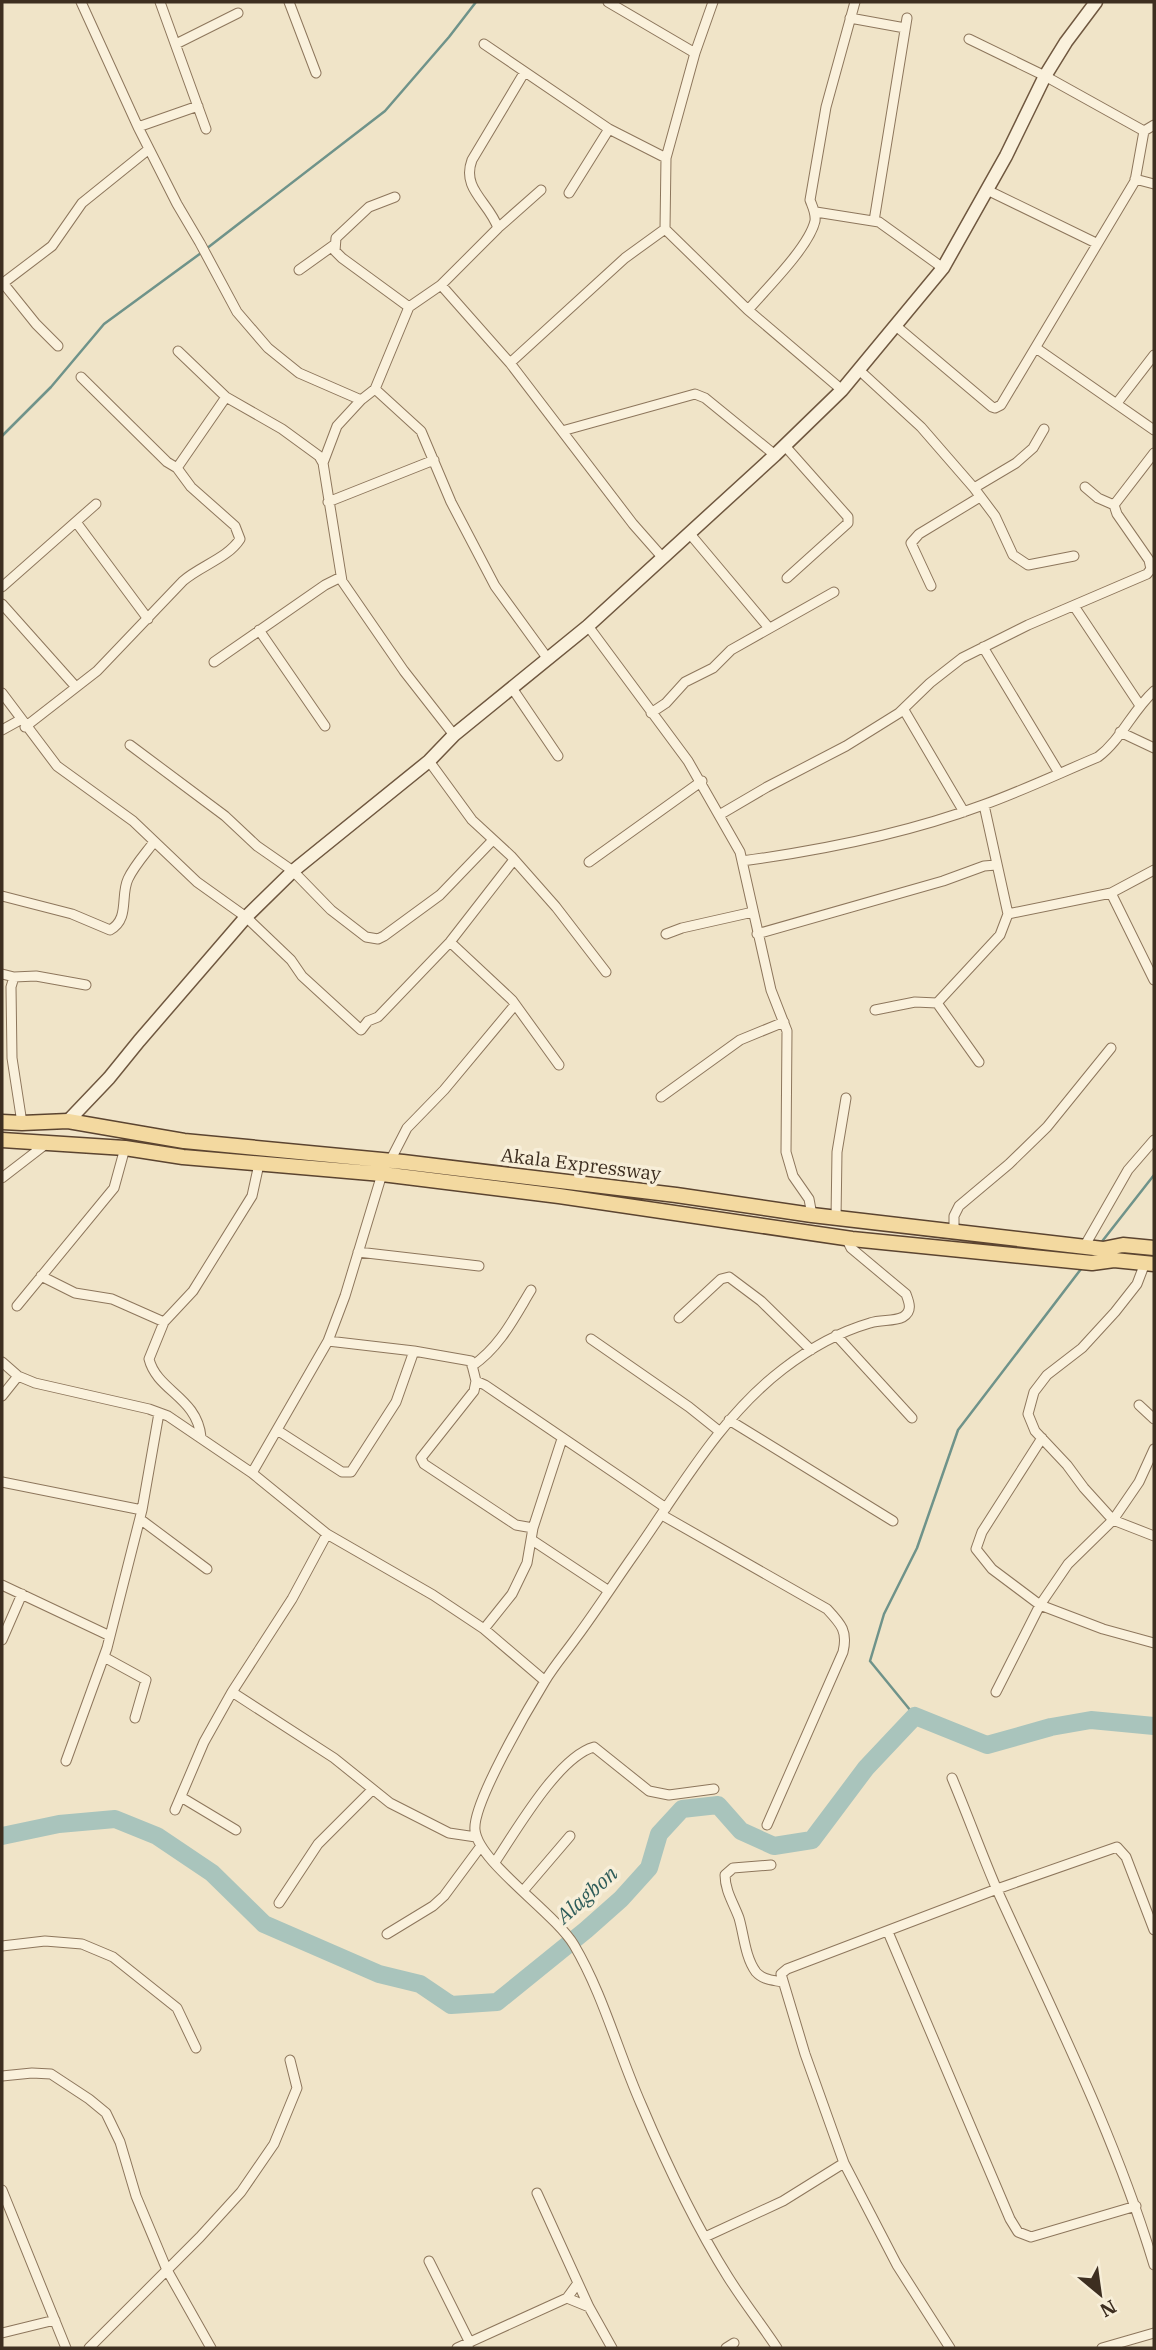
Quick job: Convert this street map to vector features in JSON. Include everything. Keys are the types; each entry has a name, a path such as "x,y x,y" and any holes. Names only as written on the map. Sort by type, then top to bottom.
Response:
{"main road":[{"name":"Akala Expressway","path":"2,1122 22,1124 68,1121 184,1141 390,1161 954,1232 1103,1249 1123,1245 1154,1248"},
{"name":"Akala Expressway","path":"2,1140 125,1148 183,1157 382,1174 559,1196 852,1239 1092,1264 1114,1259 1150,1263"},
{"path":"183,1157 184,1141"},
{"path":"750,1223 754,1206"}],"street":[{"path":"81,2 149,149 237,312 268,348 299,373 361,400"},
{"path":"160,2 206,130"},
{"path":"289,2 316,73"},
{"path":"608,2 695,53"},
{"path":"713,2 695,53 666,158 665,229 748,310 842,390"},
{"path":"748,310 803,245 814,223 816,212 810,200 826,107 855,2"},
{"path":"68,1121 109,1078 246,918 293,871 429,761 454,735 588,626 785,446 842,390 943,268 987,190 1045,76 1096,2"},
{"path":"176,44 238,13"},
{"path":"850,18 906,23 874,222"},
{"path":"969,39 1045,76 1144,131"},
{"path":"484,44 609,129 666,158"},
{"path":"498,228 495,219 470,184 467,174 472,160 524,73"},
{"path":"138,127 198,106"},
{"path":"896,326 995,408 1001,405 1135,178 1144,131 1154,125"},
{"path":"569,193 609,129"},
{"path":"58,346 2,283 52,246 82,204 149,149"},
{"path":"1135,178 1154,184"},
{"path":"323,463 337,426 375,389 410,307 441,285 541,190"},
{"path":"987,190 1096,243"},
{"path":"299,270 334,245 336,238 369,207 395,197"},
{"path":"816,212 886,226 943,268"},
{"path":"510,363 625,258 665,229"},
{"path":"334,245 342,258 410,307"},
{"path":"441,285 510,363 663,558"},
{"path":"1036,348 1154,430"},
{"path":"178,351 226,397 282,429 319,456 323,463 341,578 404,671 454,735"},
{"path":"1117,403 1154,355"},
{"path":"859,370 921,427 974,488 995,516 1013,555 1028,565 1074,556"},
{"path":"2,730 23,723 97,671 183,581 195,570 227,553 240,538 235,526 191,487 177,468 167,463 81,377"},
{"path":"375,389 421,432 451,502 495,586 548,659"},
{"path":"562,431 695,394 705,398 775,455"},
{"path":"177,468 226,397"},
{"path":"974,488 1016,463 1033,448 1044,429"},
{"path":"785,446 845,511 848,523 788,579"},
{"path":"1114,505 1154,453"},
{"path":"328,502 434,460"},
{"path":"721,814 846,746 904,710 930,683 962,658 1028,625 1147,574 1151,569 1149,560 1117,514 1114,505 1098,498 1085,487"},
{"path":"931,586 911,544 919,534 980,497"},
{"path":"2,587 96,505"},
{"path":"76,523 148,619"},
{"path":"690,534 769,628"},
{"path":"214,662 325,585 341,578"},
{"path":"651,713 667,703 685,682 713,668 731,650 834,592"},
{"path":"2,604 76,687"},
{"path":"1074,606 1139,705"},
{"path":"588,626 702,781 740,852 771,990 787,1031 786,1152 793,1176 809,1199 812,1215"},
{"path":"259,630 325,726"},
{"path":"983,647 1059,773"},
{"path":"512,688 558,757"},
{"path":"742,861 816,851 924,825 984,805 1098,757 1107,750 1139,705 1154,691"},
{"path":"2,693 57,766 115,807 197,882 246,918 290,960 302,976 360,1030 368,1021 378,1017 450,942 513,861"},
{"path":"904,710 964,812"},
{"path":"1120,732 1154,748"},
{"path":"130,745 225,816 257,846 293,871 344,921 366,937 378,939 440,895 492,841"},
{"path":"429,761 472,820 556,907 606,972"},
{"path":"589,862 702,781"},
{"path":"875,1010 915,1002 936,1003 1000,935 1008,914 984,805"},
{"path":"2,896 72,914 110,930 124,911 126,883 154,842"},
{"path":"757,934 943,881 984,866 996,865"},
{"path":"1008,914 1111,893 1154,870"},
{"path":"1111,893 1154,980"},
{"path":"666,934 752,912"},
{"path":"450,942 512,1000 559,1065"},
{"path":"2,974 14,977 36,976 86,985"},
{"path":"14,977 11,987 12,1058 22,1124"},
{"path":"936,1003 979,1062"},
{"path":"390,1161 407,1128 444,1090 514,1006"},
{"path":"661,1097 740,1040 784,1022"},
{"path":"954,1232 954,1216 960,1206 1047,1127 1111,1048"},
{"path":"836,1218 837,1152 846,1098"},
{"path":"1084,1247 1128,1170 1154,1140"},
{"path":"2,1178 46,1144"},
{"path":"18,1306 114,1188 125,1148"},
{"path":"201,1437 198,1418 151,1366 149,1359 164,1322 193,1291 253,1196 259,1164"},
{"path":"252,1473 328,1341 382,1174"},
{"path":"777,2348 728,2276 705,2236 640,2103 586,1965 553,1917 523,1891 479,1842 476,1814 499,1765 545,1681 719,1431 771,1378 811,1350 836,1335 876,1321 902,1318 908,1313 910,1308 906,1294 851,1248 849,1244 852,1239"},
{"path":"358,1252 479,1266"},
{"path":"1150,1263 1115,1312 1082,1348 1047,1375 1034,1392 1028,1414 1029,1421 1042,1438 1113,1520 1154,1536"},
{"path":"41,1276 75,1293 112,1299 164,1322"},
{"path":"679,1318 721,1279 729,1277 761,1301 811,1350"},
{"path":"472,1366 486,1356 501,1339 531,1290"},
{"path":"836,1335 912,1418"},
{"path":"591,1339 719,1431"},
{"path":"328,1341 469,1360 475,1381 474,1391 421,1458 424,1464 516,1525 533,1528"},
{"path":"277,1430 342,1472 351,1472 396,1402 414,1351"},
{"path":"2,1362 18,1376 35,1382 159,1413 201,1437 252,1473 327,1534 433,1595 484,1629 545,1681"},
{"path":"2,1396 18,1376"},
{"path":"475,1381 485,1385 664,1511 827,1609 842,1626 846,1639 843,1652 767,1825"},
{"path":"1139,1405 1154,1419"},
{"path":"66,1761 110,1636 141,1515 159,1413"},
{"path":"729,1420 892,1521"},
{"path":"1042,1438 982,1532 976,1549 992,1569 1040,1605 1103,1629 1154,1643"},
{"path":"484,1629 512,1594 527,1563 533,1528 562,1439"},
{"path":"996,1692 1040,1605 1068,1564 1113,1520 1139,1482 1154,1449"},
{"path":"2,1482 141,1515 207,1569"},
{"path":"175,1810 204,1742 232,1692 292,1599 327,1534"},
{"path":"532,1539 609,1591"},
{"path":"2,1585 110,1636"},
{"path":"2,1640 22,1594"},
{"path":"104,1657 146,1680 135,1718"},
{"path":"232,1692 334,1758 390,1803 449,1833 479,1842"},
{"path":"495,1862 516,1825 579,1752 587,1749 594,1747 649,1791 660,1795 714,1789"},
{"path":"952,1778 997,1889 1072,2049 1136,2206 1154,2265"},
{"path":"279,1903 318,1844 372,1790"},
{"path":"181,1797 236,1830"},
{"path":"523,1891 570,1836"},
{"path":"387,1934 433,1906 444,1896 479,1842"},
{"path":"950,2348 897,2265 844,2163 781,1974 787,1969 997,1889 1117,1847 1126,1857 1154,1930"},
{"path":"771,1865 733,1868 725,1875 725,1881 738,1914 749,1958 757,1973 769,1980 782,1982"},
{"path":"888,1932 1010,2219 1018,2232 1031,2236 1136,2206"},
{"path":"2,1946 45,1941 82,1944 113,1957 177,2008 196,2048"},
{"path":"89,2348 241,2192 274,2144 288,2117 297,2088 290,2060"},
{"path":"2,2076 51,2074 106,2113 120,2142 136,2196 167,2270 211,2348"},
{"path":"705,2236 783,2201 844,2163"},
{"path":"2,2190 66,2348"},
{"path":"537,2193 589,2307 612,2348"},
{"path":"429,2261 470,2343"},
{"path":"457,2348 567,2298 578,2283"},
{"path":"567,2298 589,2307"},
{"path":"2,2333 55,2320"},
{"path":"1102,2348 1154,2333"}],"waterway":[{"path":"206,249 385,111 476,2"},
{"path":"2,436 51,387 104,324 201,253"},
{"path":"1100,1244 1154,1175"},
{"path":"915,1716 870,1661 884,1614 917,1548 958,1430 1081,1269"},
{"name":"Alagbon","path":"2,1836 59,1824 115,1819 157,1836 212,1873 264,1924 379,1974 420,1984 451,2005 497,2002 621,1899 649,1868 659,1834 682,1809 718,1805 741,1831 774,1846 812,1840 866,1768 915,1716 987,1745 1051,1727 1091,1720 1154,1726"}]}
